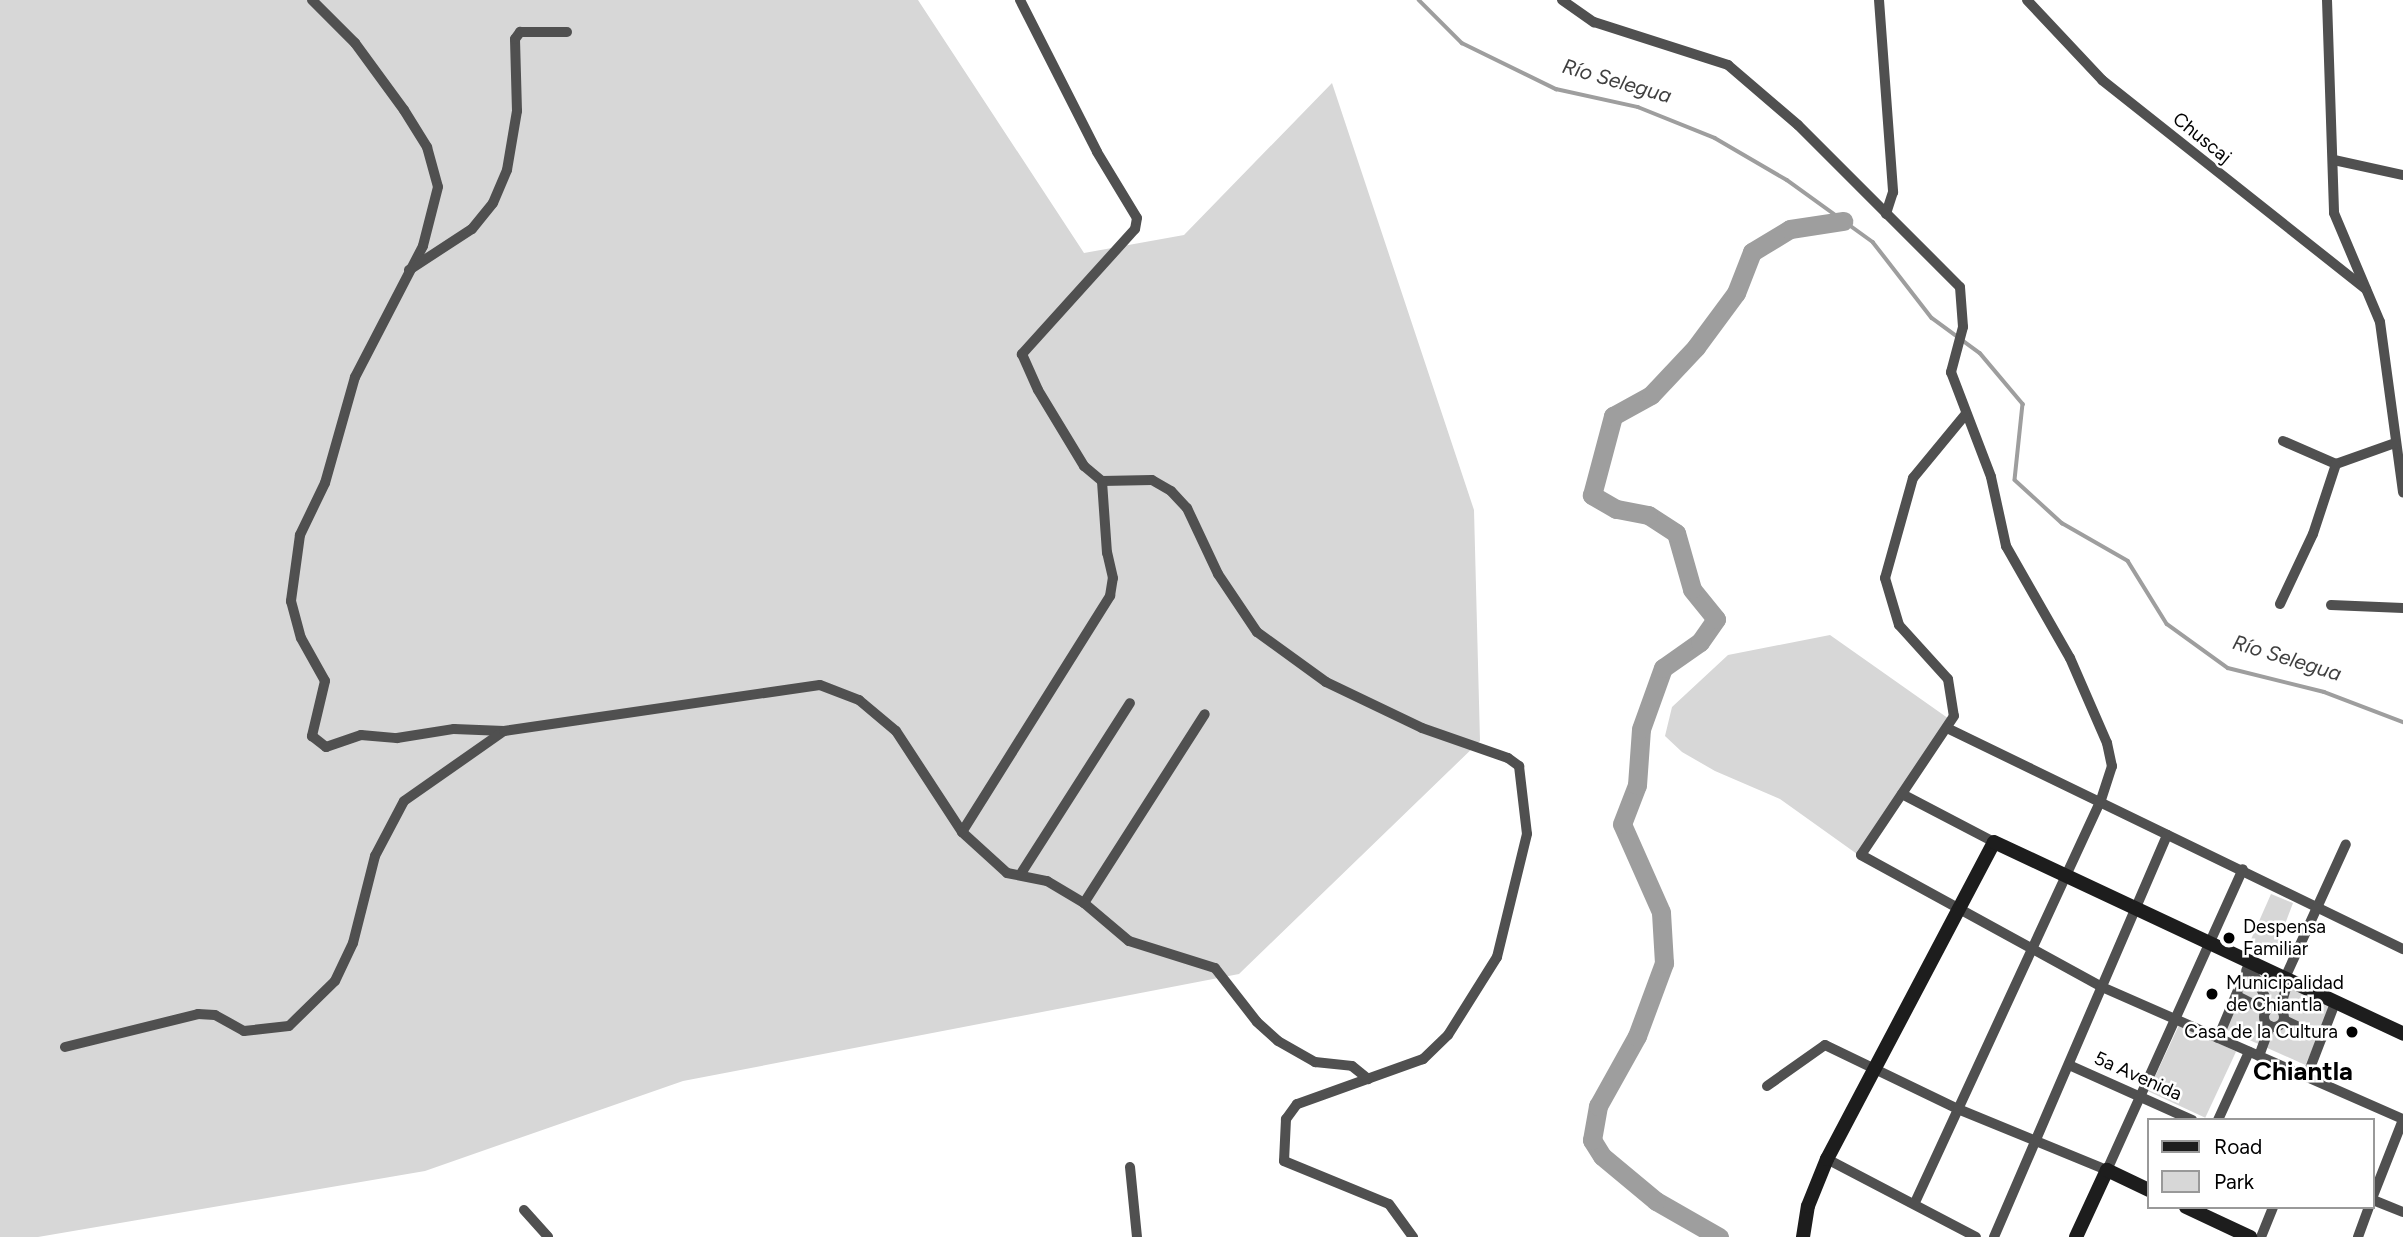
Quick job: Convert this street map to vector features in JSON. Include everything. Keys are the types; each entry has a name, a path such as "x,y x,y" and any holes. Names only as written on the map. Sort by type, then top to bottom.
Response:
{"main road":[{"path":"1803,1237 1808,1206 1827,1159 1877,1070 1994,842 2208,945 2403,1034"},
{"path":"2076,1237 2107,1170 2148,1190"},
{"path":"2190,1209 2250,1237"}],"street":[{"path":"312,0 355,43 427,147 438,187 435,212 355,377 325,484 300,535 290,601 301,638 325,681 312,736 326,747 361,735 397,738 454,729 504,731 820,685 859,700 896,731 962,832 991,861 1020,875 1047,881 1084,903 1129,941 1215,968 1257,1022 1295,1053 1315,1062 1352,1066 1368,1079"},
{"path":"1020,0 1097,152 1137,218 1135,229 1023,354 1058,426 1084,466 1102,481 1152,480 1171,491 1186,508 1218,574 1257,632 1326,682 1422,728 1508,758 1519,766 1527,834 1497,957 1448,1035 1423,1059 1297,1104 1286,1119 1284,1161 1389,1204 1413,1237"},
{"path":"1562,0 1594,22 1728,65 1798,125 1960,287 1963,327 1951,372 1965,415 1991,477 2006,546 2070,658 2107,743 2112,766 2100,802 1914,1203"},
{"path":"1879,0 1893,192 1886,214"},
{"name":"Chuscaj","path":"2027,0 2102,80 2366,289"},
{"path":"2327,0 2334,213 2380,322 2403,492"},
{"path":"408,271 472,229 494,203 507,170 517,111 514,39 520,32 567,32"},
{"path":"2334,160 2403,175"},
{"path":"1965,415 1913,478 1885,578 1899,625 1948,679 1954,716 1861,855 2102,987 2403,1120 2375,1193"},
{"path":"2283,441 2336,464 2395,443"},
{"path":"2280,604 2312,534 2336,464"},
{"path":"962,832 1110,596 1113,578 1107,553 1102,481"},
{"path":"2331,605 2403,608"},
{"path":"1020,875 1130,703"},
{"path":"1084,903 1205,714"},
{"path":"1947,728 2243,869 2403,949"},
{"path":"65,1047 198,1014 215,1015 244,1031 289,1026 335,981 353,943 375,856 404,801 504,731"},
{"path":"1902,794 1994,842"},
{"path":"1994,1237 2167,835"},
{"path":"2270,1026 2264,1020 2286,981 2316,906 2346,844"},
{"path":"1767,1086 1825,1045 1958,1109 2107,1170 2138,1095 2243,869"},
{"path":"2218,1038 2249,964"},
{"path":"2249,964 2272,1009 2284,1020 2322,1038"},
{"path":"2237,996 2272,1009"},
{"path":"2307,1076 2335,1003"},
{"path":"2219,1118 2270,1026 2284,1020"},
{"name":"5a Avenida","path":"2069,1065 2188,1118"},
{"path":"1827,1159 1976,1237"},
{"path":"1130,1167 1137,1237"},
{"path":"2375,1199 2403,1212"},
{"path":"2261,1237 2272,1209"},
{"path":"2358,1237 2368,1209"},
{"path":"524,1210 548,1237"}],"green space":[{"path":"0,0 918,0 1084,253 1184,235 1332,83 1474,510 1480,741 1239,974 683,1081 425,1171 38,1237 0,1237"},
{"path":"1830,635 1952,721 1857,854 1780,799 1715,771 1682,752 1665,736 1672,707 1728,655"},
{"path":"2271,894 2293,903 2273,956 2249,944"},
{"path":"2250,968 2332,1005 2305,1065 2223,1028"},
{"path":"2179,1025 2236,1052 2205,1118 2148,1091"}],"waterway":[{"name":"Río Selegua","path":"1419,0 1462,43 1556,89 1638,107 1715,138 1787,180 1873,242 1932,318 1980,353 2023,404 2015,480 2062,523 2128,561 2167,624 2228,668 2324,692 2403,722"},
{"name":"Río Selegua","path":"1719,1237 1656,1201 1602,1156 1592,1140 1598,1106 1637,1036 1664,963 1661,912 1622,824 1637,785 1641,729 1663,668 1700,642 1716,619 1692,589 1676,533 1648,515 1616,509 1592,495 1613,416 1651,395 1696,347 1736,293 1752,252 1790,229 1843,221"}],"place":[{"name":"Despensa Familiar","path":"2229,938"},
{"name":"Municipalidad de Chiantla","path":"2212,994"},
{"name":"Casa de la Cultura","path":"2352,1032"}],"district":[{"name":"Chiantla","path":"2303,1072"}]}
